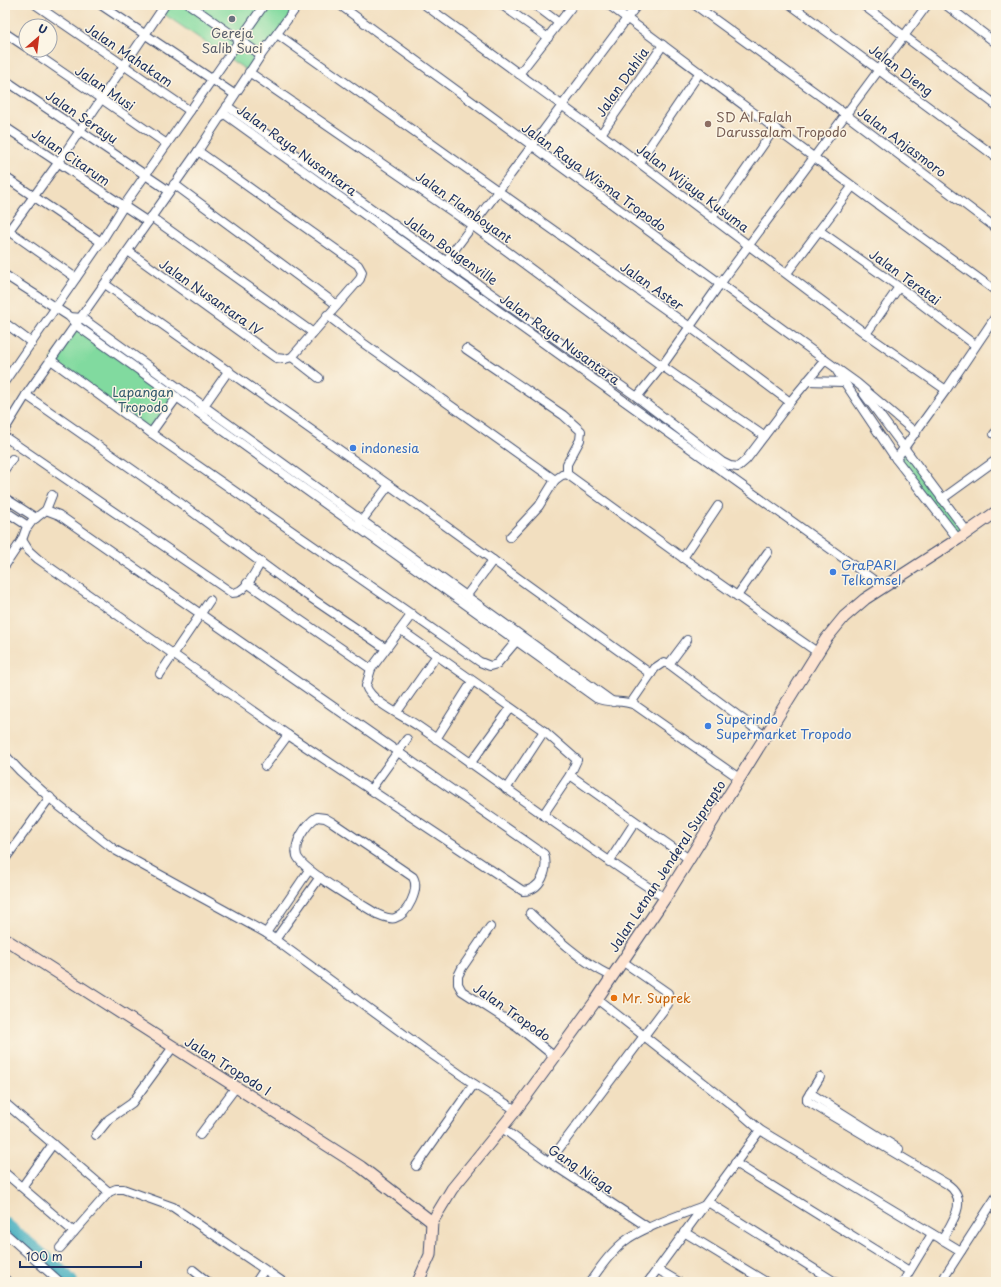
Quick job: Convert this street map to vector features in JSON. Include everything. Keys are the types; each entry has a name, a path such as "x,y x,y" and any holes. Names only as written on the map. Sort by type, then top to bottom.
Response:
{"main road":[{"name":"Jalan Letnan Jenderal Suprapto","path":"418,1282 430,1255 432,1222 452,1189 502,1128 555,1057 665,898 817,652 844,617 882,586 958,540 996,512"},
{"name":"Jalan Tropodo I","path":"6,941 361,1167 432,1222"}],"street":[{"name":"Jalan Mahakam","path":"36,5 190,111"},
{"path":"101,5 232,93"},
{"path":"76,278 6,232 58,163 165,5"},
{"path":"190,5 261,55"},
{"path":"7,375 32,343 102,242 123,207 264,5"},
{"path":"5,429 7,419 79,321 171,187 227,109 232,93 298,5"},
{"name":"Jalan Raya Wisma Tropodo","path":"340,5 857,384"},
{"name":"Jalan Wijaya Kusuma","path":"425,5 437,8 519,74 639,162 866,334 946,390"},
{"path":"502,5 548,38"},
{"path":"535,5 559,23"},
{"path":"519,74 573,5"},
{"path":"609,5 815,157 852,187 996,292"},
{"path":"446,262 638,5"},
{"name":"Jalan Anjasmoro","path":"695,5 845,114 996,228"},
{"name":"Jalan Dieng","path":"792,5 879,68 996,157"},
{"path":"863,5 996,105"},
{"path":"637,397 662,366 720,284 927,5"},
{"path":"946,5 996,43"},
{"path":"5,33 18,42"},
{"name":"Jalan Aster","path":"277,34 690,327 790,402"},
{"name":"Jalan Dahlia","path":"601,134 663,45"},
{"name":"Jalan Musi","path":"41,58 100,100 167,144"},
{"name":"Jalan Flamboyant","path":"249,72 473,226 662,366 764,436"},
{"path":"639,162 700,72"},
{"name":"Jalan Serayu","path":"5,80 146,174 171,187 337,305"},
{"name":"Jalan Bougenville","path":"227,109 637,397 722,462 736,467 742,465 764,436"},
{"name":"Jalan Raya Nusantara","path":"227,109 882,586"},
{"name":"Jalan Citarum","path":"5,127 123,207 149,219 312,332"},
{"path":"712,218 775,128"},
{"path":"198,151 361,267 362,275 360,279 327,314 292,357 318,378"},
{"path":"5,177 102,242"},
{"path":"787,274 852,187"},
{"name":"Jalan Teratai","path":"820,231 899,287 975,345"},
{"name":"Jalan Nusantara IV","path":"128,251 270,353 282,360 292,357"},
{"path":"5,275 79,321 360,523 522,634 613,702"},
{"path":"105,284 229,370 651,674"},
{"path":"866,334 899,287"},
{"path":"327,314 363,343 556,480"},
{"path":"896,459 916,433 996,316"},
{"path":"79,321 177,397 201,410"},
{"path":"5,323 32,343"},
{"path":"466,349 563,415 581,431 580,440 567,464 567,474"},
{"path":"51,360 151,433 480,662 490,666 497,664 522,634"},
{"path":"764,436 825,360"},
{"path":"834,367 896,459 958,540"},
{"path":"201,410 229,370"},
{"path":"807,381 843,382"},
{"path":"857,384 916,433"},
{"path":"857,384 968,533"},
{"path":"26,395 385,648"},
{"path":"151,433 177,397"},
{"path":"5,437 228,591 236,593 247,583 261,562"},
{"path":"5,469 12,459"},
{"path":"942,499 996,460"},
{"path":"510,537 539,506 556,480 562,475 567,474"},
{"path":"567,474 817,652"},
{"path":"360,523 389,485"},
{"path":"6,564 22,540 28,526 46,510 52,495"},
{"path":"5,498 36,518"},
{"path":"683,558 718,506"},
{"path":"22,540 38,559 288,735 523,890 529,890 540,882 545,868 546,860 544,854 59,514 46,510"},
{"path":"5,511 28,526"},
{"path":"360,523 516,642 596,698 606,702 631,703 739,778"},
{"path":"737,596 768,552"},
{"path":"467,596 493,560"},
{"path":"247,583 371,669"},
{"path":"160,674 210,600"},
{"path":"412,614 401,630 385,648 371,669 366,686 367,691 609,862 665,898"},
{"path":"401,630 472,682 544,731 577,760 570,774 543,815"},
{"path":"670,664 687,640"},
{"path":"397,712 437,655"},
{"path":"631,703 660,663 670,664 766,736"},
{"path":"436,739 472,682"},
{"path":"470,764 510,708"},
{"path":"506,789 544,731"},
{"path":"265,766 288,735"},
{"path":"371,789 407,739"},
{"path":"5,755 20,771 50,798 114,850 266,933 474,1084 516,1110"},
{"path":"570,774 635,822 689,859"},
{"path":"5,859 50,798"},
{"path":"317,817 325,818 413,877 416,888 405,910 395,918 388,918 377,914 309,870 298,857 296,849 298,840 311,820 317,817"},
{"path":"609,862 635,822"},
{"path":"266,933 309,870"},
{"path":"275,940 320,877"},
{"path":"530,913 553,935 600,971 611,976"},
{"name":"Jalan Tropodo","path":"490,927 460,972 458,984 462,991 518,1027 555,1057"},
{"path":"549,1162 668,1004 668,995 622,961"},
{"path":"596,999 734,1106 760,1130 961,1251"},
{"path":"96,1135 109,1119 132,1103 173,1047"},
{"path":"820,1077 807,1098 808,1101 951,1187 959,1197 958,1207 942,1240"},
{"path":"416,1166 474,1084"},
{"path":"200,1135 236,1087"},
{"path":"5,1103 109,1192"},
{"name":"Gang Niaga","path":"502,1128 549,1162 649,1228"},
{"path":"648,1282 760,1130"},
{"path":"22,1187 53,1144"},
{"path":"735,1163 909,1271"},
{"path":"5,1173 74,1232"},
{"path":"60,1248 109,1192 116,1189 123,1189 173,1207 283,1282"},
{"path":"945,1282 945,1276 996,1197"},
{"path":"590,1282 613,1252 629,1238 706,1204"},
{"path":"706,1204 835,1282"},
{"path":"684,1232 766,1282"},
{"path":"5,1233 60,1282"},
{"path":"903,1282 932,1234"},
{"path":"657,1269 679,1282"},
{"path":"194,1270 208,1282"},
{"path":"256,1282 264,1270"},
{"path":"5,1279 8,1282"}],"green space":[{"path":"165,5 298,5 249,72 161,12"},
{"name":"Lapangan Tropodo","path":"76,325 177,397 151,433 51,360"},
{"path":"903,448 967,532 958,537 897,460"}],"waterway":[{"path":"5,1224 63,1273 71,1282"}],"place":[{"name":"Gereja Salib Suci","path":"232,19"},
{"name":"SD Al Falah Darussalam Tropodo","path":"708,124"},
{"name":"indonesia","path":"353,448"},
{"name":"GraPARI Telkomsel","path":"833,572"},
{"name":"Superindo Supermarket Tropodo","path":"708,726"},
{"name":"Mr. Suprek","path":"614,998"}]}
